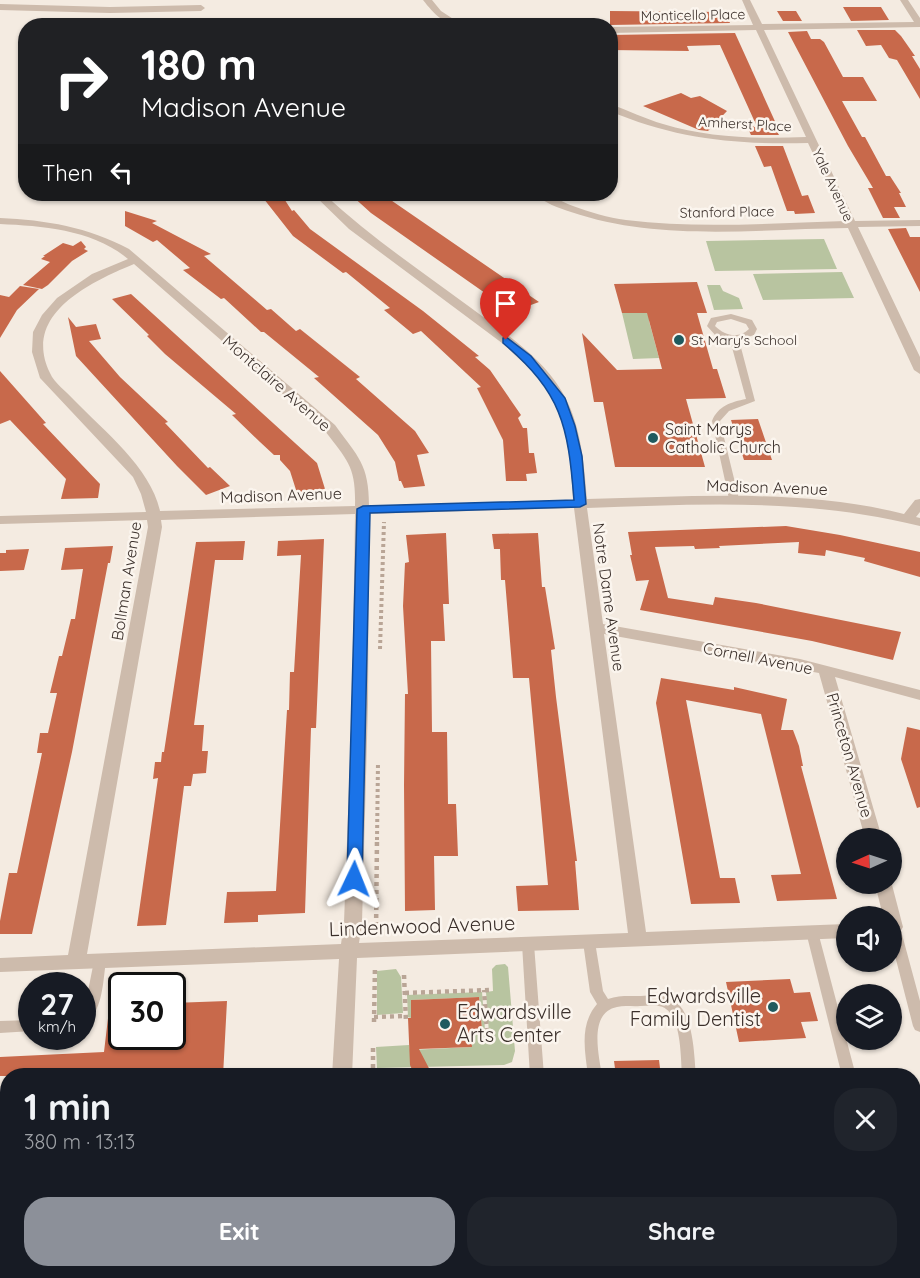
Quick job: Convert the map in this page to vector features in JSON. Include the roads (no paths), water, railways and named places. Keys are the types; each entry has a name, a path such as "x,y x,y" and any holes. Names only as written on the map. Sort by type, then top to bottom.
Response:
{"street":[{"path":"427,0 447,18"},
{"name":"Yale Avenue","path":"746,0 920,370"},
{"path":"904,0 920,24"},
{"path":"0,7 110,10 201,8"},
{"name":"Monticello Place","path":"618,30 920,24"},
{"name":"Amherst Place","path":"618,111 642,123 685,134 756,141 812,140"},
{"name":"Notre Dame Avenue","path":"325,201 353,227 506,340 527,358 559,398 576,456 595,627 638,939"},
{"name":"Stanford Place","path":"554,201 594,216 653,226 686,228 920,223"},
{"name":"Montclaire Avenue","path":"0,221 40,224 82,232 117,246 330,428 354,460 362,480 363,509 360,716 353,923 349,952 342,1068"},
{"name":"Bollman Avenue","path":"76,962 155,527 152,500 138,475 44,375 38,362 36,349 42,325 63,297 99,274 135,260"},
{"name":"Madison Avenue","path":"0,520 734,500 824,504 913,520"},
{"path":"913,520 920,503"},
{"name":"Cornell Avenue","path":"595,627 826,671 920,695"},
{"name":"Princeton Avenue","path":"826,671 870,828"},
{"name":"Lindenwood Avenue","path":"0,965 836,931"}],"lane":[{"path":"734,338 751,401 725,410 718,415 716,421 734,500"},
{"path":"812,932 847,1068"},
{"path":"589,942 597,992 605,1006"},
{"path":"528,944 536,1068"},
{"path":"902,960 920,1026"},
{"path":"96,982 100,961"},
{"path":"594,1068 591,1028 596,1016 605,1006 616,1001 659,1000 672,1006 681,1022 688,1068"},
{"path":"0,1027 18,1026"}],"place":[{"name":"St Mary's School","path":"679,340"},
{"name":"Saint Marys Catholic Church","path":"653,438"},
{"name":"Edwardsville Family Dentist","path":"773,1007"},
{"name":"Edwardsville Arts Center","path":"445,1024"}]}
